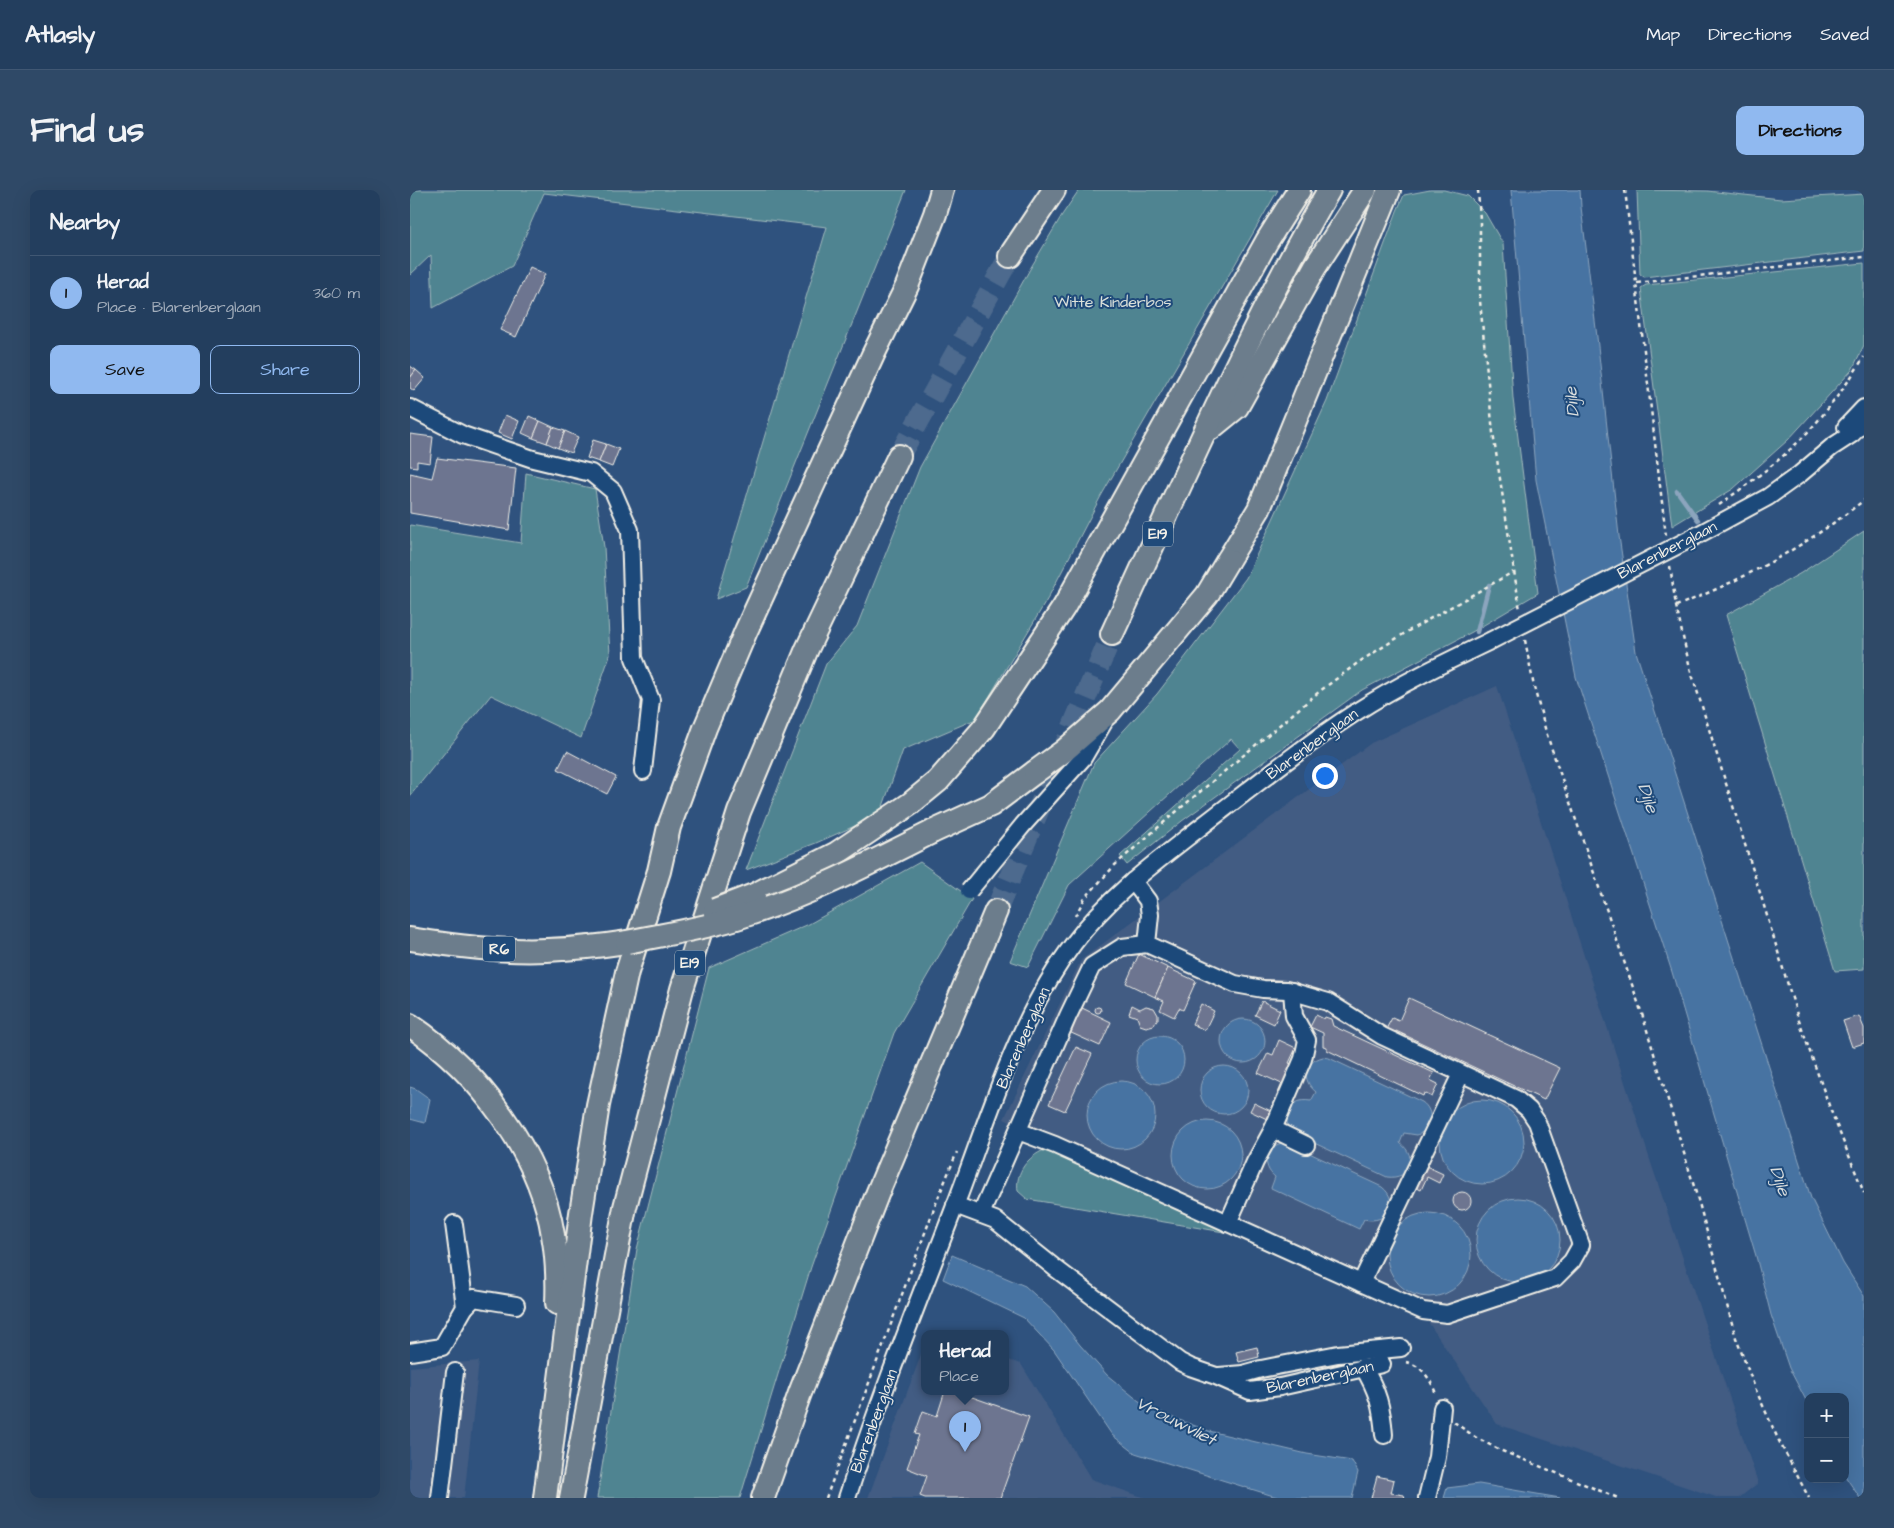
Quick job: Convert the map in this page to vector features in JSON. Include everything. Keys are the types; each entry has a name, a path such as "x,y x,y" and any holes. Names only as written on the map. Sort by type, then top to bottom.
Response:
{"highway":[{"path":"545,1498 581,1213 598,1105 627,972 659,871 669,827 705,728 746,631 907,286 942,190"},
{"path":"1010,256 1054,190"},
{"path":"627,942 754,895 837,853 910,804 938,781 984,728 1064,607 1262,250 1299,190"},
{"name":"E19","path":"1112,634 1204,435 1292,254 1329,190"},
{"path":"1204,435 1237,406 1315,267 1365,190"},
{"path":"627,942 738,918 794,898 845,876 932,832 991,805 1064,750 1110,712 1207,595 1258,509 1389,190"},
{"name":"E19","path":"570,1498 625,1207 682,989 739,812 807,650 899,456"},
{"path":"763,1498 800,1393 878,1192 996,911"},
{"name":"R6","path":"410,939 494,949 546,950 627,942"},
{"path":"410,1025 441,1048 488,1096 521,1148 546,1205 553,1233 556,1258 557,1325 536,1498"}],"street":[{"path":"410,408 463,435 533,459 590,473 613,491 630,530 634,658 651,700 643,771"},
{"name":"Blarenberglaan","path":"1832,447 1845,428 1864,408"},
{"name":"Blarenberglaan","path":"847,1498 874,1417 1008,1064 1036,1002 1074,943 1102,908 1133,881 1306,747 1356,712 1414,678 1692,538 1768,496 1852,434 1864,422"},
{"path":"969,891 1024,825 1084,758 1110,712"},
{"path":"1133,881 1148,901 1150,915 1147,944"},
{"path":"981,1214 1068,1016 1092,966 1122,947 1147,944 1235,984 1292,991 1328,1002 1382,1036 1516,1099 1529,1110 1537,1122 1581,1245 1572,1261 1555,1278 1447,1314 1423,1312 1055,1145 1018,1131"},
{"path":"1228,1223 1255,1162 1273,1129 1303,1059 1307,1040 1294,1016 1292,991"},
{"path":"1361,1283 1461,1074"},
{"path":"1273,1129 1306,1146"},
{"name":"Blarenberglaan","path":"955,1205 995,1220 1055,1268 1180,1362 1250,1391 1382,1364"},
{"path":"454,1224 465,1308"},
{"path":"410,1352 442,1347 465,1308 474,1298 516,1305"},
{"path":"1216,1376 1254,1372 1260,1369 1338,1354 1401,1348"},
{"path":"1363,1367 1378,1395 1382,1409 1384,1435"},
{"path":"440,1498 455,1372"},
{"path":"1427,1498 1437,1457 1442,1408"}],"path":[{"path":"1478,190 1480,301 1493,432 1520,610"},
{"path":"1626,190 1667,544"},
{"path":"1637,283 1864,257"},
{"path":"1717,507 1794,446 1824,414 1850,380 1864,357"},
{"path":"1676,606 1717,590 1780,557 1816,535 1864,500"},
{"path":"1670,562 1676,606 1690,668 1798,1018 1831,1111 1864,1193"},
{"path":"1119,870 1115,866 1170,817 1320,691 1359,662 1513,572"},
{"path":"1525,639 1534,687 1546,732 1643,1017 1700,1204 1736,1338 1758,1397 1809,1498"},
{"path":"1382,1364 1399,1360 1416,1364 1431,1381 1442,1408 1475,1437 1502,1451 1618,1498"}],"shaded area":[{"path":"1497,686 1651,1163 1758,1483 1739,1498 1719,1498 1497,1424 1424,1316 1004,1119 1081,960 1371,743"},
{"path":"921,1355 921,1395 1009,1395 1009,1360 1021,1364 1091,1479 1145,1498 868,1498"},
{"path":"479,1361 464,1498 410,1498 410,1367"}],"green space":[{"path":"410,190 906,190 746,587 716,599 827,227 544,193 512,266 433,308 431,255 410,275"},
{"name":"Witte Kinderbos","path":"1079,190 1278,190 1101,496 1048,598 976,719 903,750 882,809 866,821 746,870 826,664 857,626 920,467 1030,269"},
{"path":"1430,190 1444,190 1468,196 1485,213 1503,244 1513,399 1538,593 1472,632 1362,690 1182,821 1127,865 1120,856 1240,749 1231,739 1069,885 1028,967 1010,961 1094,763 1157,694 1246,578 1327,401 1404,195"},
{"path":"1637,190 1707,191 1781,199 1864,194 1864,251 1644,277 1640,274"},
{"path":"1864,263 1864,345 1852,370 1788,440 1733,489 1672,526 1641,288 1646,285"},
{"path":"526,473 595,489 604,547 610,655 581,738 491,695 410,796 410,525 521,543"},
{"path":"1864,531 1864,969 1835,971 1726,615 1801,573"},
{"path":"920,862 972,899 894,1033 811,1267 740,1498 597,1498 637,1249 709,968 809,924"},
{"path":"1044,1150 1063,1154 1227,1229 1224,1232 1027,1199 1018,1191 1021,1172 1028,1161"}],"water":[{"name":"Dijle","path":"1511,190 1580,190 1619,536 1636,652 1811,1198 1843,1263 1864,1296 1864,1498 1860,1498 1849,1482 1849,1393 1804,1393 1804,1396 1789,1368 1771,1315 1756,1256 1672,972 1576,677 1536,480"},
{"path":"1243,1019 1255,1023 1261,1029 1265,1041 1261,1053 1255,1059 1243,1063 1231,1059 1225,1053 1221,1041 1225,1029 1231,1023"},
{"path":"1155,1036 1165,1036 1177,1043 1184,1055 1184,1065 1177,1077 1165,1084 1155,1084 1147,1080 1140,1073 1136,1065 1136,1055 1140,1047 1147,1040"},
{"path":"1323,1057 1329,1058 1422,1102 1429,1110 1430,1120 1426,1129 1417,1135 1404,1133 1400,1143 1406,1149 1410,1161 1406,1171 1401,1175 1387,1177 1295,1134 1288,1127 1286,1115 1291,1107 1299,1101 1311,1101 1316,1092 1308,1082 1306,1072 1311,1063"},
{"path":"1219,1066 1229,1066 1241,1073 1248,1085 1248,1095 1241,1107 1229,1114 1219,1114 1211,1110 1204,1103 1200,1095 1200,1085 1204,1077 1211,1070"},
{"path":"1114,1081 1128,1081 1140,1086 1150,1096 1155,1108 1155,1122 1150,1134 1140,1144 1128,1149 1114,1149 1102,1144 1092,1134 1087,1122 1087,1108 1092,1096 1102,1086"},
{"path":"410,1087 430,1099 425,1123 410,1119"},
{"path":"1482,1100 1498,1103 1512,1112 1521,1126 1524,1142 1521,1158 1512,1172 1498,1181 1482,1184 1466,1181 1452,1172 1443,1158 1440,1142 1443,1126 1452,1112 1466,1103"},
{"path":"1200,1121 1214,1121 1226,1126 1236,1136 1241,1148 1241,1162 1236,1174 1226,1184 1214,1189 1200,1189 1188,1184 1178,1174 1173,1162 1173,1148 1178,1136 1188,1126"},
{"path":"1282,1143 1290,1144 1382,1187 1388,1193 1390,1199 1389,1211 1379,1219 1364,1219 1359,1229 1271,1188 1275,1177 1268,1168 1267,1157 1272,1148"},
{"path":"1518,1198 1534,1201 1548,1210 1557,1224 1560,1240 1557,1256 1548,1270 1534,1279 1518,1282 1502,1279 1488,1270 1479,1256 1476,1240 1479,1224 1488,1210 1502,1201"},
{"path":"1429,1213 1445,1216 1459,1225 1468,1239 1471,1255 1468,1271 1459,1285 1445,1294 1429,1297 1413,1294 1399,1285 1390,1271 1387,1255 1390,1239 1399,1225 1413,1216"},
{"name":"Vrouwvliet","path":"952,1255 1025,1286 1054,1312 1107,1375 1139,1401 1171,1417 1209,1431 1307,1454 1352,1461 1358,1472 1352,1498 1280,1498 1135,1453 1112,1435 1054,1350 1024,1318 943,1279"},
{"path":"1479,1484 1560,1498 1444,1498 1447,1488"}],"building":[{"path":"530,267 545,274 516,337 500,330"},
{"path":"410,366 416,370 410,378"},
{"path":"416,370 425,378 414,391 410,388 410,378"},
{"path":"505,415 519,421 512,439 498,433"},
{"path":"529,416 540,421 533,438 522,433"},
{"path":"540,421 553,427 547,443 533,438"},
{"path":"553,427 565,431 558,448 547,443"},
{"path":"565,431 578,437 571,453 558,448"},
{"path":"410,434 433,437 430,463 417,461 417,467 410,466"},
{"path":"593,440 606,444 599,462 587,458"},
{"path":"606,444 619,449 612,467 599,462"},
{"path":"437,458 516,468 509,530 410,513 410,473 432,478"},
{"path":"567,751 616,777 607,794 558,769"},
{"path":"1139,954 1168,968 1155,997 1126,983"},
{"path":"1168,968 1196,981 1183,1010 1179,1008 1174,1017 1160,1010 1164,1001 1155,997"},
{"path":"1409,998 1560,1068 1544,1100 1396,1031 1395,1033 1386,1029 1392,1018 1399,1021"},
{"path":"1262,1001 1280,1010 1274,1024 1255,1015"},
{"path":"1201,1004 1214,1011 1205,1030 1192,1024"},
{"path":"1132,1005 1140,1009 1146,1006 1154,1008 1158,1019 1154,1025 1146,1027 1140,1025 1137,1017 1129,1014"},
{"path":"1080,1007 1111,1022 1100,1046 1069,1032"},
{"path":"1098,1007 1101,1010 1098,1013 1095,1010"},
{"path":"1316,1015 1324,1019 1325,1017 1331,1019 1333,1026 1434,1073 1430,1080 1438,1084 1432,1097 1424,1093 1423,1096 1327,1050 1327,1047 1323,1046 1323,1033 1310,1027"},
{"path":"1859,1016 1864,1028 1864,1043 1852,1047 1843,1021"},
{"path":"1279,1040 1296,1048 1289,1063 1293,1065 1284,1085 1258,1073 1268,1053 1273,1055"},
{"path":"1076,1047 1092,1054 1065,1111 1049,1104"},
{"path":"1254,1103 1271,1111 1267,1119 1250,1111"},
{"path":"1426,1166 1443,1174 1439,1183 1427,1177 1421,1190 1413,1186 1419,1173 1422,1174"},
{"path":"1458,1192 1466,1192 1471,1197 1469,1208 1458,1210 1453,1205 1453,1197"},
{"path":"1257,1347 1259,1357 1239,1362 1236,1352"},
{"path":"944,1395 966,1395 1029,1417 1000,1498 925,1498 920,1496 927,1476 907,1468 919,1435 915,1434 923,1411 937,1416"},
{"path":"1377,1476 1394,1480 1391,1493 1404,1495 1405,1498 1371,1498"}],"waterway":[{"path":"1677,491 1698,520"},
{"path":"1477,632 1489,585"}],"tunnel":[{"path":"899,456 1010,256"},
{"path":"996,911 1112,634"}],"place":[{"name":"Herad","path":"965,1452"}]}
